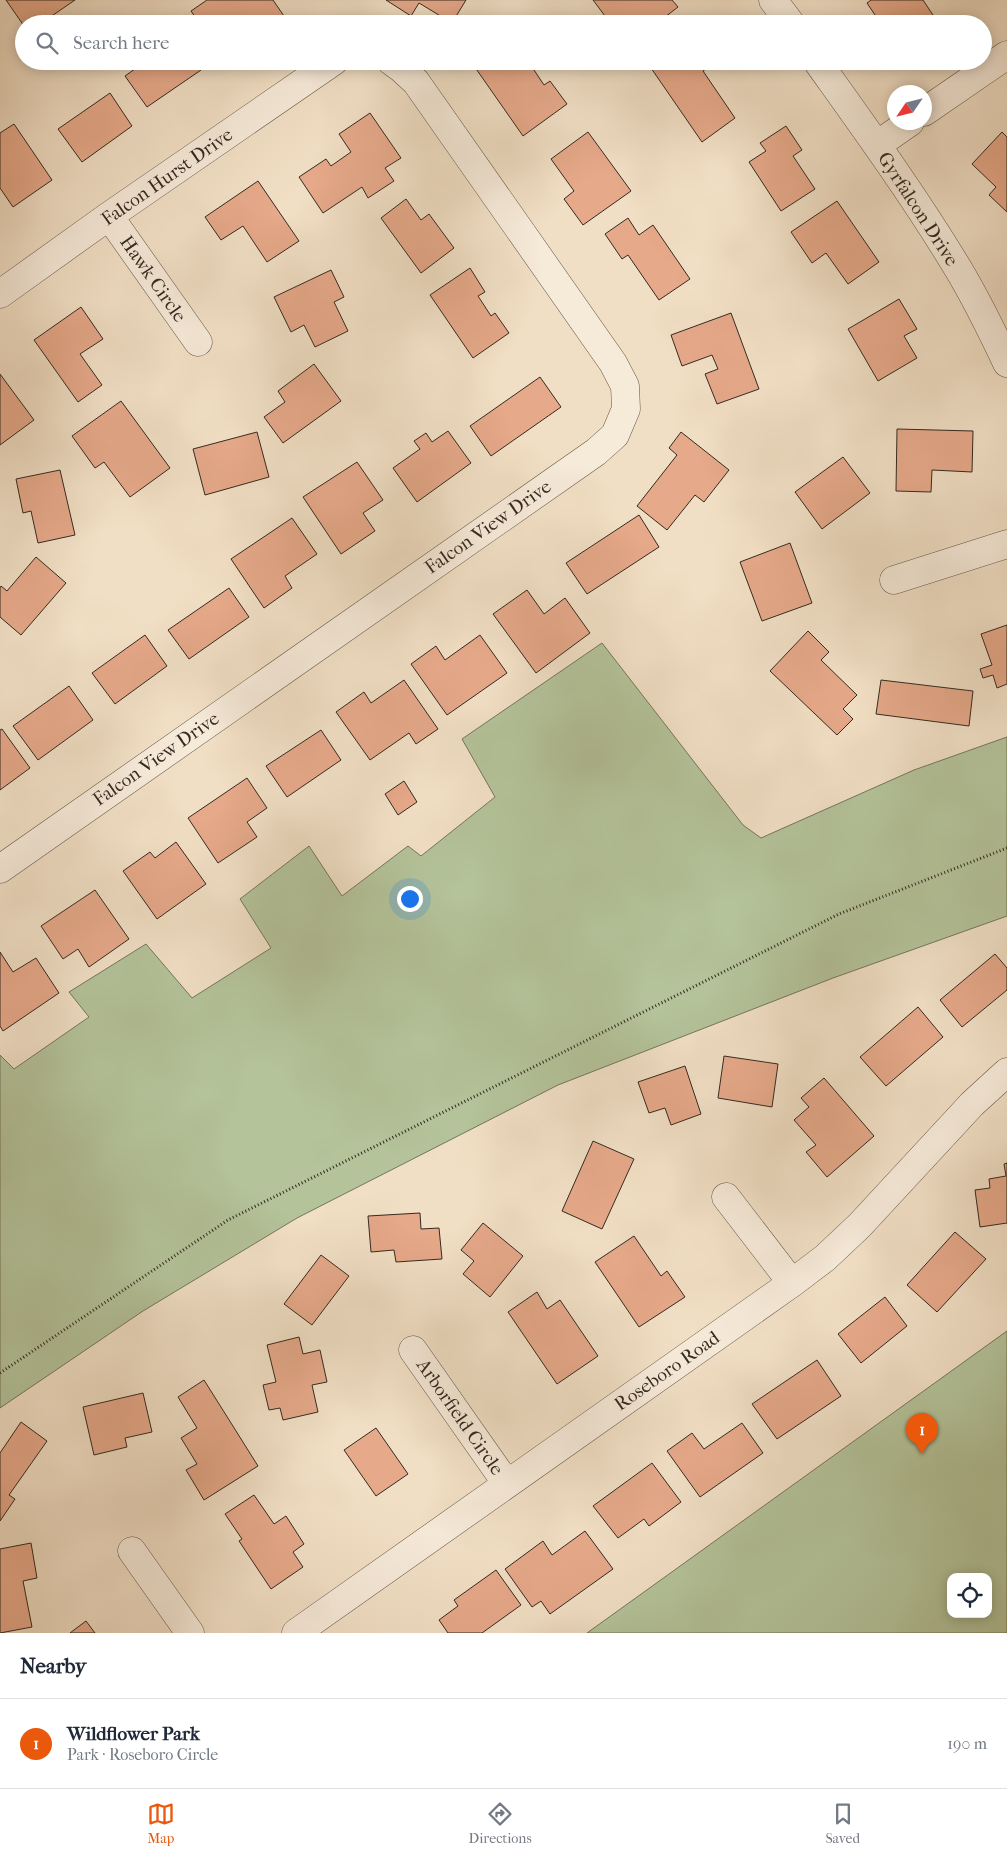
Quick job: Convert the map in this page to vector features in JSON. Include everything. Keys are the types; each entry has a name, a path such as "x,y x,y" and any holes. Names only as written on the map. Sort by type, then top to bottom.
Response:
{"street":[{"path":"773,0 784,15"},
{"path":"992,65 1007,55"},
{"name":"Falcon Hurst Drive","path":"1,291 321,70"},
{"name":"Falcon View Drive","path":"0,870 596,452 615,435 626,409 625,386 613,363 416,82 402,70"},
{"name":"Gyrfalcon Drive","path":"823,70 877,145 955,264 1007,363"},
{"path":"932,107 985,70"},
{"path":"877,145 899,130"},
{"name":"Hawk Circle","path":"109,216 198,342"},
{"path":"894,580 1007,544"},
{"name":"Roseboro Road","path":"296,1633 825,1258 860,1225 972,1104 1007,1072"},
{"path":"726,1198 792,1283"},
{"name":"Arborfield Circle","path":"413,1350 507,1484"},
{"path":"132,1551 190,1633"}],"path":[{"path":"0,1373 228,1220 839,914 1007,848"}],"green space":[{"path":"602,643 743,825 761,838 914,770 1007,737 1007,916 833,978 558,1085 297,1218 143,1311 0,1408 0,1055 14,1069 89,1017 69,992 146,944 192,998 271,948 240,899 309,846 342,896 408,846 421,856 495,797 462,739"},
{"path":"1007,1331 1007,1633 587,1633"}],"building":[{"path":"6,0 75,0 53,15 16,15"},
{"path":"207,0 273,0 283,15 194,15 191,11"},
{"path":"386,0 466,0 457,15 439,15 419,3 412,15"},
{"path":"593,0 672,0 678,7 668,15 604,15"},
{"path":"871,0 923,0 933,15 875,15 867,3"},
{"path":"133,70 201,70 147,107 125,76"},
{"path":"477,70 534,70 544,85 550,81 567,104 523,136"},
{"path":"652,70 704,70 703,71 735,118 702,142"},
{"path":"110,93 132,126 82,162 58,129"},
{"path":"370,113 401,158 385,168 394,181 368,198 362,187 323,213 299,177 326,159 331,166 351,152 339,134"},
{"path":"14,124 52,180 13,207 0,188 0,133"},
{"path":"786,126 802,150 793,156 815,189 781,211 749,162 766,151 760,143"},
{"path":"588,132 631,191 583,225 564,199 574,191 551,159"},
{"path":"1002,132 1007,137 1007,212 989,195 996,187 972,164"},
{"path":"258,181 299,241 267,262 243,226 221,240 205,217"},
{"path":"406,199 421,220 429,214 454,248 421,273 381,218"},
{"path":"837,201 879,262 848,284 826,253 812,263 791,232"},
{"path":"628,218 639,235 653,225 690,279 659,300 628,255 622,259 605,234"},
{"path":"470,268 485,292 478,296 491,316 495,313 509,333 473,358 430,295"},
{"path":"331,270 344,297 334,302 348,331 315,347 304,325 291,332 274,297"},
{"path":"899,299 917,329 904,336 917,358 878,381 848,329"},
{"path":"81,307 103,339 80,354 102,385 78,402 34,340"},
{"path":"731,313 759,389 717,404 705,374 718,369 712,355 682,366 671,335"},
{"path":"314,364 341,401 283,443 264,417 285,402 278,391"},
{"path":"0,374 34,420 0,445"},
{"path":"540,377 561,407 491,456 470,426"},
{"path":"121,401 170,468 130,497 104,462 95,468 72,436"},
{"path":"897,429 973,431 972,472 932,470 931,492 896,491"},
{"path":"448,431 471,463 417,502 393,468 420,449 414,441 426,433 432,442"},
{"path":"257,432 269,477 205,495 193,449"},
{"path":"681,432 729,470 704,502 695,495 667,530 637,506 677,455 669,448"},
{"path":"843,457 870,493 822,529 795,492"},
{"path":"357,462 383,500 363,513 375,531 341,554 303,497"},
{"path":"60,470 75,535 38,543 31,511 23,513 16,479"},
{"path":"639,515 659,547 587,594 566,563"},
{"path":"292,518 317,554 285,576 292,588 264,608 231,559"},
{"path":"790,543 812,603 762,621 740,562"},
{"path":"36,557 66,583 21,635 0,617 0,588 1,586 7,591"},
{"path":"229,588 249,617 189,659 168,630"},
{"path":"527,590 544,614 565,598 590,633 536,673 493,614"},
{"path":"1007,625 1007,684 997,688 993,675 983,678 980,669 992,665 981,634"},
{"path":"808,631 829,652 821,660 857,695 843,709 853,719 837,735 770,671"},
{"path":"145,635 167,666 115,704 92,673"},
{"path":"480,635 507,673 447,715 411,664 436,646 445,660"},
{"path":"404,680 438,729 416,744 409,733 370,760 336,712 364,692 371,703"},
{"path":"881,680 973,691 969,726 876,714"},
{"path":"69,686 93,720 38,760 13,726"},
{"path":"2,729 30,768 0,790 0,730"},
{"path":"321,730 341,760 287,797 266,766"},
{"path":"247,778 267,808 247,822 257,837 218,863 188,818"},
{"path":"404,781 417,802 398,815 385,794"},
{"path":"176,842 206,884 157,919 123,871 150,852 155,858"},
{"path":"95,890 129,939 89,967 78,949 63,959 41,926"},
{"path":"0,952 13,972 36,958 59,993 3,1031 0,1026"},
{"path":"995,954 1007,968 1007,990 962,1027 940,1000"},
{"path":"918,1007 943,1037 886,1086 860,1057"},
{"path":"724,1056 778,1064 772,1107 718,1098"},
{"path":"685,1066 701,1114 671,1125 665,1108 649,1113 638,1082"},
{"path":"824,1078 874,1136 827,1177 806,1152 816,1145 794,1120 809,1107 801,1098"},
{"path":"593,1141 634,1159 602,1229 562,1211"},
{"path":"1007,1163 1007,1223 980,1227 975,1190 990,1188 989,1179 1006,1176 1004,1164"},
{"path":"420,1213 421,1229 439,1228 442,1259 396,1262 394,1250 371,1252 368,1216"},
{"path":"483,1223 523,1256 490,1297 463,1274 474,1261 461,1250"},
{"path":"955,1232 986,1259 937,1312 907,1285"},
{"path":"634,1236 661,1276 667,1271 685,1297 639,1327 595,1262"},
{"path":"321,1255 349,1276 312,1325 284,1304"},
{"path":"537,1292 547,1309 560,1300 598,1356 557,1384 508,1312"},
{"path":"885,1297 907,1326 861,1363 838,1334"},
{"path":"299,1337 303,1354 320,1350 327,1382 312,1385 318,1412 283,1420 280,1408 269,1410 263,1385 276,1382 267,1345"},
{"path":"817,1360 841,1396 777,1439 752,1404"},
{"path":"204,1380 258,1466 204,1500 186,1470 197,1464 181,1438 197,1428 178,1397"},
{"path":"143,1393 152,1432 125,1438 127,1447 94,1455 83,1407"},
{"path":"21,1422 47,1441 9,1495 15,1499 0,1521 0,1453"},
{"path":"742,1423 763,1453 700,1497 667,1451 692,1433 704,1449"},
{"path":"376,1428 408,1474 376,1496 344,1450"},
{"path":"652,1463 681,1502 649,1526 644,1519 618,1538 593,1506"},
{"path":"254,1495 274,1524 286,1516 304,1544 293,1552 303,1567 271,1589 239,1541 242,1539 225,1514"},
{"path":"585,1531 613,1569 550,1614 541,1601 532,1607 505,1569 543,1541 552,1555"},
{"path":"31,1543 37,1578 23,1581 32,1627 0,1633 0,1549"},
{"path":"496,1570 521,1605 482,1633 448,1633 439,1620 458,1606 454,1600"},
{"path":"86,1621 95,1633 70,1633"}],"place":[{"name":"Wildflower Park","path":"922,1454"}]}
